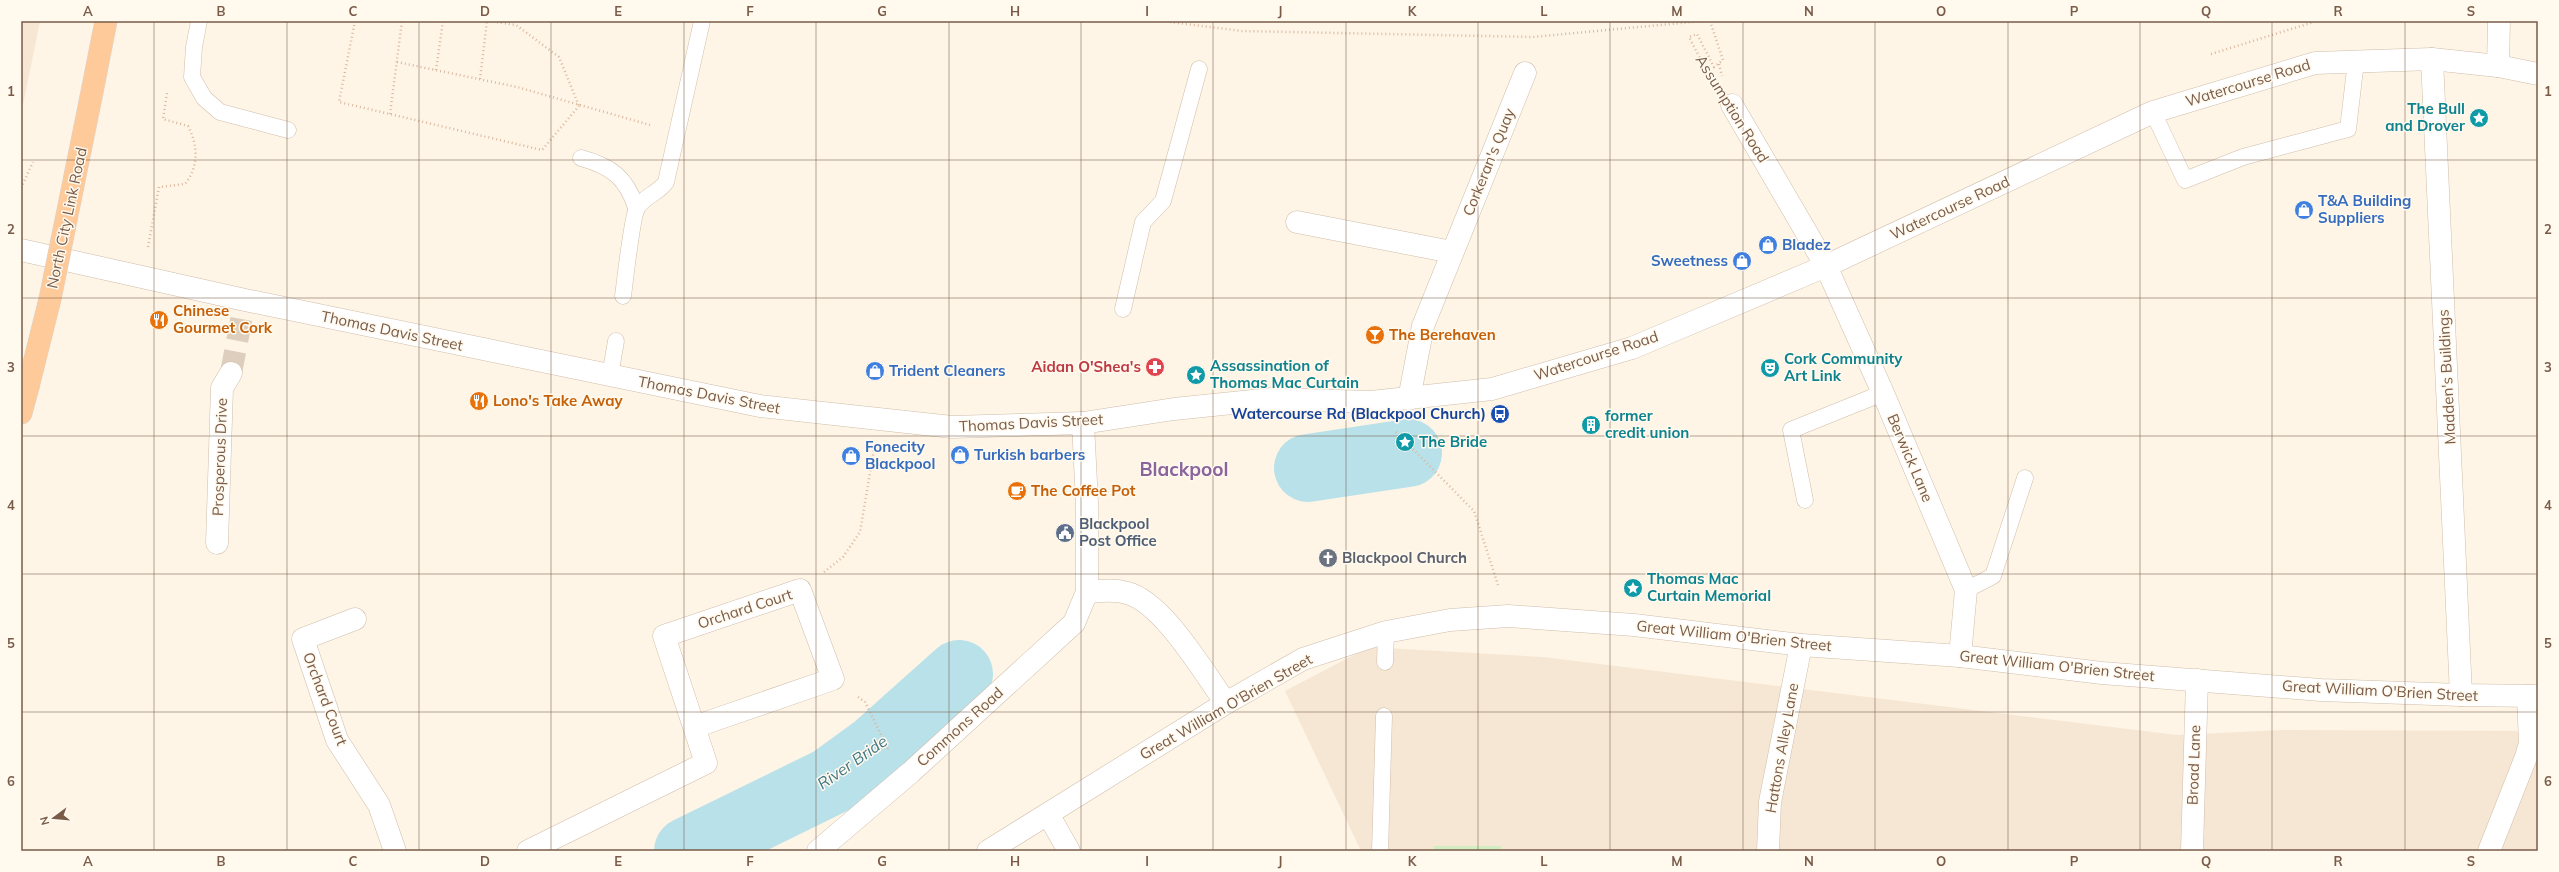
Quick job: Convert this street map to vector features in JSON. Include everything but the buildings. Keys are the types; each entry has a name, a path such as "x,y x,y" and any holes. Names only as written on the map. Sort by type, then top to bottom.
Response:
{"highway":[{"name":"North City Link Road","path":"21,413 50,299 92,97 106,21"}],"street":[{"path":"2498,66 2500,21"},
{"name":"Watercourse Road","path":"1409,399 1492,389 1632,348 1826,266 2153,112 2315,63 2432,59 2498,66 2538,74"},
{"name":"Madden's Buildings","path":"2432,59 2461,696"},
{"name":"Corkeran's Quay","path":"1409,399 1423,326 1525,73"},
{"name":"Assumption Road","path":"1732,105 1826,266"},
{"path":"1297,222 1452,252"},
{"name":"Thomas Davis Street","path":"21,250 142,278 760,406 878,421 952,427 1083,423 1174,409 1272,399 1370,402 1409,399"},
{"name":"Berwick Lane","path":"1826,266 1883,393 1966,590 1960,656"},
{"name":"Prosperous Drive","path":"218,543 222,388 231,373"},
{"path":"1083,423 1087,503 1087,585 1128,593 1152,606 1169,624 1226,703"},
{"name":"Commons Road","path":"818,851 911,772 1074,623 1087,585"},
{"name":"Orchard Court","path":"528,851 706,763 694,727 664,636 800,590 833,679 694,727"},
{"name":"Great William O'Brien Street","path":"988,851 1226,703 1303,658 1386,632 1450,620 1508,616 1634,625 1801,645 1960,656 2102,673 2321,690 2461,696 2533,696"},
{"name":"Orchard Court","path":"355,619 302,639 337,740 379,805 395,851"},
{"name":"Hattons Alley Lane","path":"1768,851 1770,802 1801,645"},
{"name":"Broad Lane","path":"2192,851 2197,680"},
{"path":"2489,851 2530,744 2533,696"},
{"path":"1048,814 1070,851"}],"lane":[{"path":"199,21 194,47 192,77 204,98 220,112 288,130"},
{"path":"636,208 649,195 661,190 666,182 702,21"},
{"path":"2153,112 2185,180 2243,157 2348,129 2356,61"},
{"path":"1123,309 1143,222 1164,201 1199,69"},
{"path":"581,158 602,163 623,181 632,194 636,208 623,296"},
{"path":"610,376 616,341"},
{"path":"1806,500 1791,430 1883,393"},
{"path":"1966,590 1993,576 2026,478"},
{"path":"1385,662 1386,632"},
{"path":"1380,851 1384,716"}],"path":[{"path":"355,21 339,102 542,150 579,106"},
{"path":"390,114 402,21"},
{"path":"436,70 443,21"},
{"path":"480,79 488,21 516,25 559,58 579,106"},
{"path":"1162,21 1242,31 1533,37 1702,21"},
{"name":"Assumption Road","path":"1710,21 1724,60 1714,67 1697,34 1689,37 1710,79 1732,105"},
{"path":"2211,54 2317,21"},
{"path":"397,62 517,87 579,106 678,133"},
{"path":"142,278 159,187 185,184 192,175 196,166 193,136 188,126 163,119"},
{"path":"21,188 33,162"},
{"path":"800,590 843,556 860,532 878,421"},
{"path":"1394,429 1474,511 1508,616"},
{"path":"865,702 889,751"}],"shaded area":[{"path":"21,21 40,21 23,105 21,105"},
{"path":"1369,647 1543,657 2177,735 2283,730 2538,731 2538,851 1501,851 1501,847 1485,851 1361,851 1285,691"}],"green space":[{"path":"1434,846 1501,846 1501,851 1434,851"}],"waterway":[{"name":"River Bride","path":"1308,468 1408,453"},
{"name":"River Bride","path":"688,851 831,781 875,749 959,674"}],"tunnel":[{"path":"231,373 245,300"}],"place":[{"name":"The Bull and Drover","path":"2479,118"},
{"name":"T&A Building Suppliers","path":"2304,210"},
{"name":"Bladez","path":"1768,245"},
{"name":"Sweetness","path":"1742,261"},
{"name":"Chinese Gourmet Cork","path":"159,320"},
{"name":"The Berehaven","path":"1375,335"},
{"name":"Aidan O'Shea's","path":"1155,367"},
{"name":"Cork Community Art Link","path":"1770,368"},
{"name":"Trident Cleaners","path":"875,371"},
{"name":"Assassination of Thomas Mac Curtain","path":"1196,375"},
{"name":"Lono's Take Away","path":"479,401"},
{"name":"Watercourse Rd (Blackpool Church)","path":"1500,414"},
{"name":"former credit union","path":"1591,425"},
{"name":"The Bride","path":"1405,442"},
{"name":"Turkish barbers","path":"960,455"},
{"name":"Fonecity Blackpool","path":"851,456"},
{"name":"The Coffee Pot","path":"1017,491"},
{"name":"Blackpool Post Office","path":"1065,533"},
{"name":"Blackpool Church","path":"1328,558"},
{"name":"Thomas Mac Curtain Memorial","path":"1633,588"}],"district":[{"name":"Blackpool","path":"1184,469"}]}
